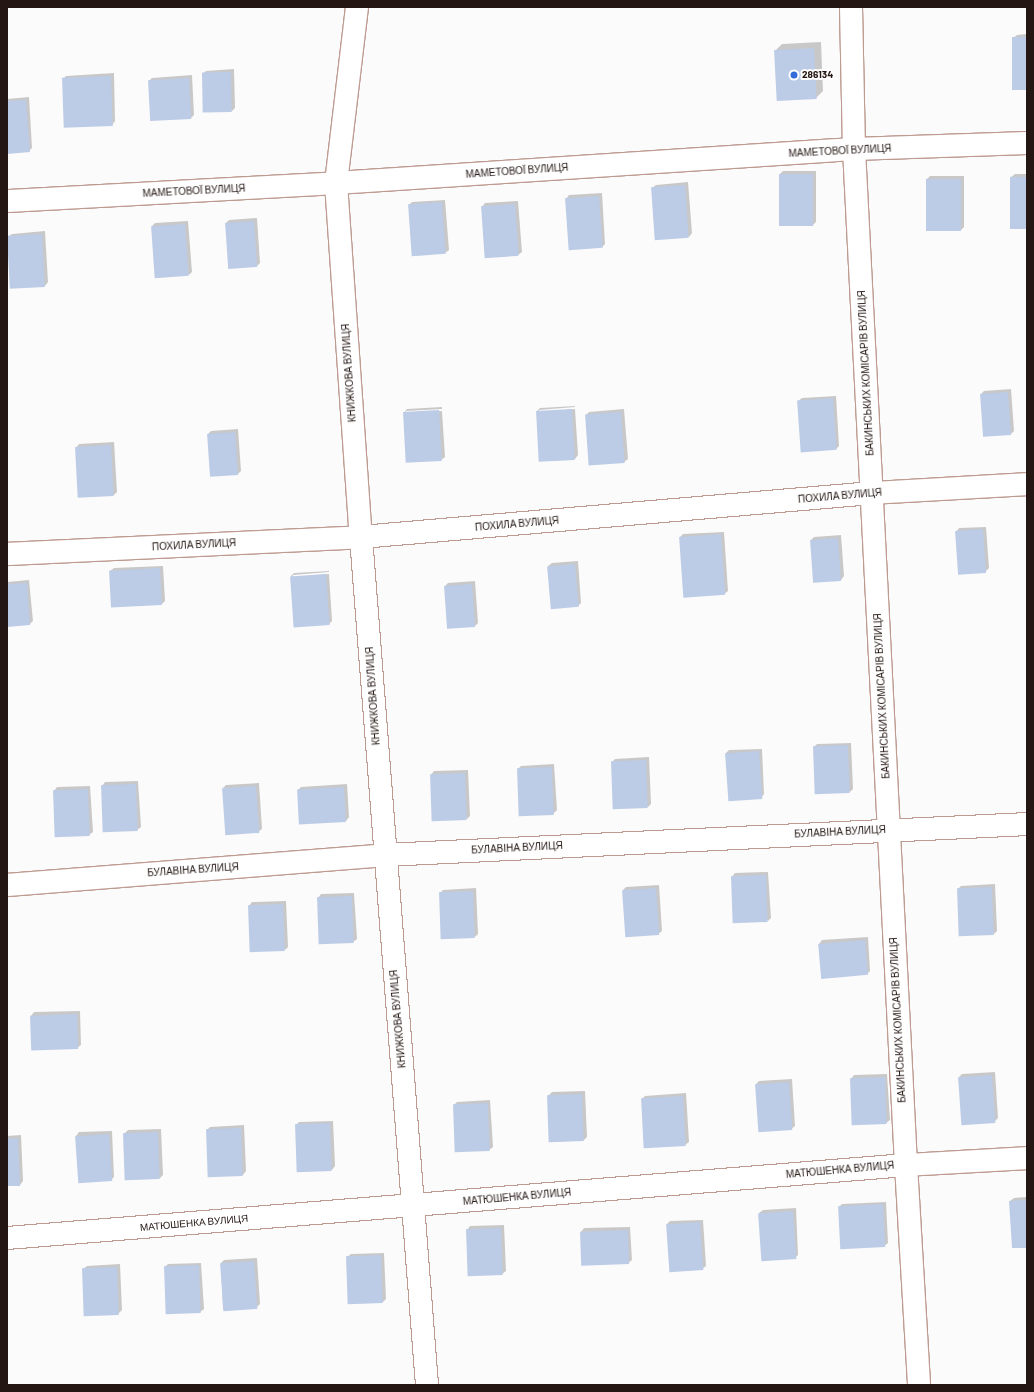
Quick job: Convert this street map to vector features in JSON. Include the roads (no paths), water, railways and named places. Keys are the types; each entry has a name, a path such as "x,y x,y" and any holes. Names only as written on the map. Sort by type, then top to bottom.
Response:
{"street":[{"name":"КНИЖКОВА ВУЛИЦЯ","path":"357,7 336,183 385,855 427,1385"},
{"name":"БАКИНСЬКИХ КОМІСАРІВ ВУЛИЦЯ","path":"851,7 854,149 906,1164 919,1385"},
{"name":"МАМЕТОВОЇ ВУЛИЦЯ","path":"7,202 336,183 854,149 1027,143"},
{"name":"ПОХИЛА ВУЛИЦЯ","path":"7,554 361,537 872,493 1027,484"},
{"name":"БУЛАВІНА ВУЛИЦЯ","path":"7,885 385,855 889,829 1027,824"},
{"name":"МАТЮШЕНКА ВУЛИЦЯ","path":"7,1238 413,1206 906,1164 1027,1158"}],"place":[{"name":"286134","path":"794,75"}]}
